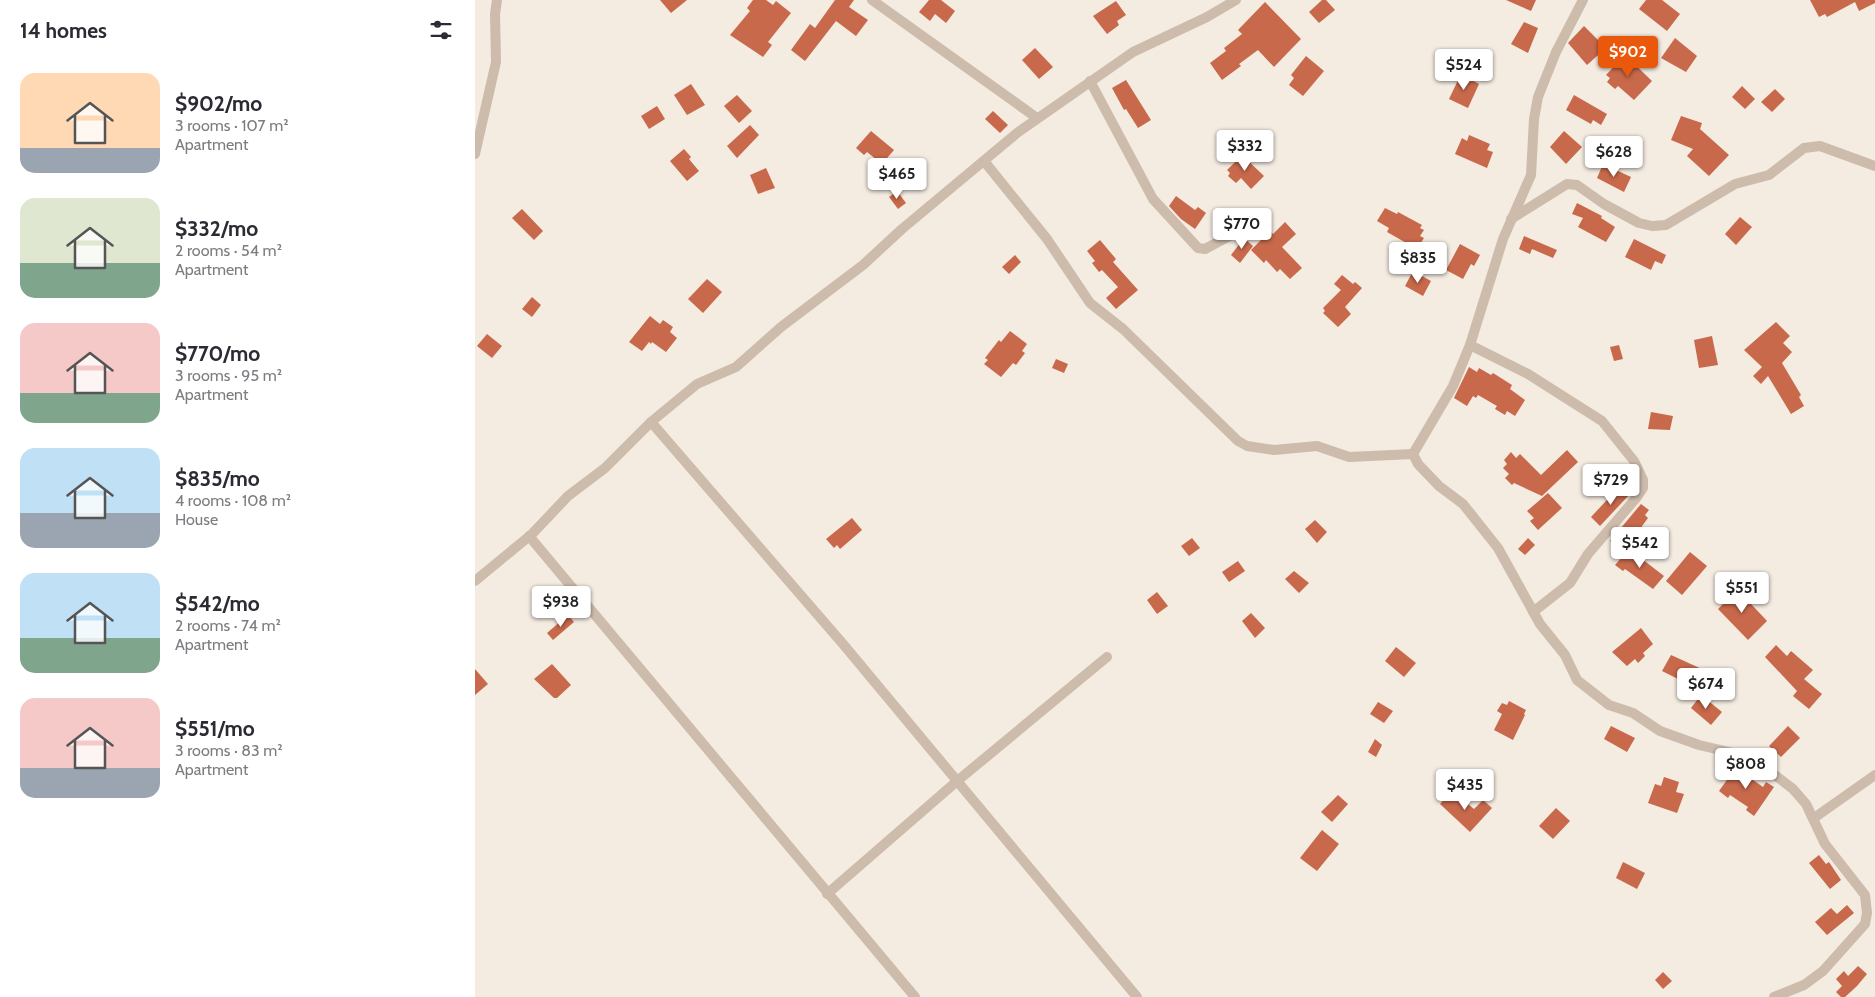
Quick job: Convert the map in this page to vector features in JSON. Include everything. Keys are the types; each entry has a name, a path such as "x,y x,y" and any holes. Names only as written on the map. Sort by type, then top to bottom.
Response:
{"street":[{"path":"475,154 496,62 495,14 497,0"},
{"path":"872,0 1037,118"},
{"path":"475,581 529,536 568,496 605,468 651,422 697,384 736,367 787,322 863,265 902,229 1037,118 1133,52 1207,17 1236,0"},
{"path":"1583,0 1556,52 1539,98 1534,119 1531,175 1527,189 1503,239 1470,345 1453,386 1413,454 1414,460 1439,486 1463,504 1498,548 1540,624 1565,655 1577,680 1609,705 1633,713 1660,731 1699,745 1733,753 1763,766 1793,788 1806,804 1825,844 1865,895 1867,913 1865,924 1823,971 1803,985 1774,997"},
{"path":"1090,81 1153,199 1198,248 1205,249 1242,229"},
{"path":"1511,219 1567,184 1577,185 1604,204 1639,223 1652,226 1666,225 1735,184 1769,175 1804,148 1820,146 1875,166"},
{"path":"983,161 1047,239 1090,303 1123,329 1238,441 1247,446 1274,450 1317,446 1349,457 1413,454"},
{"path":"1470,345 1528,374 1602,421 1634,461 1643,480 1643,488 1637,497 1588,554 1570,583 1533,612"},
{"path":"651,422 843,644 1137,997"},
{"path":"529,536 915,997"},
{"path":"827,894 956,782 1107,656"},
{"path":"1814,818 1875,775"}],"building":[{"path":"660,0 687,0 671,13"},
{"path":"753,0 766,0 773,5 776,1 791,13 768,42 772,45 763,57 730,35 750,11 747,8"},
{"path":"835,0 854,0 849,7 868,20 856,36 836,21 805,61 791,50 810,24 815,28"},
{"path":"929,0 941,0 955,11 946,23 935,14 930,21 919,12"},
{"path":"1322,0 1326,0 1335,10 1319,23 1309,12"},
{"path":"1506,0 1536,0 1531,11"},
{"path":"1646,0 1662,0 1680,14 1667,31 1639,9"},
{"path":"1810,0 1875,0 1875,3 1859,11 1855,2 1827,17 1825,14 1819,17"},
{"path":"1116,1 1126,15 1117,21 1119,25 1107,34 1093,16"},
{"path":"1265,2 1301,39 1274,67 1258,50 1222,80 1210,63 1226,51 1224,48 1242,34 1238,30"},
{"path":"1524,22 1538,28 1528,53 1511,44"},
{"path":"1584,26 1606,48 1587,65 1568,43"},
{"path":"1675,38 1697,56 1686,72 1661,58"},
{"path":"1035,48 1053,67 1039,79 1022,60"},
{"path":"1625,55 1652,81 1634,100 1618,86 1615,89 1607,82 1610,78 1606,75"},
{"path":"1306,56 1324,71 1303,96 1289,85 1294,78 1291,75"},
{"path":"1461,74 1479,84 1468,108 1449,99"},
{"path":"1126,80 1151,120 1138,128 1126,109 1124,110 1112,88"},
{"path":"691,84 705,105 687,115 674,95"},
{"path":"1742,86 1755,99 1745,109 1732,97"},
{"path":"1775,89 1785,99 1772,112 1761,102"},
{"path":"737,95 752,111 739,123 724,106"},
{"path":"1574,95 1607,114 1601,125 1593,120 1591,124 1566,110"},
{"path":"657,106 665,119 649,129 641,116"},
{"path":"993,111 1008,125 1000,133 985,119"},
{"path":"1681,116 1702,123 1700,129 1729,155 1709,176 1687,156 1693,149 1671,140"},
{"path":"750,125 759,135 737,158 727,146"},
{"path":"871,131 894,150 882,164 867,152 864,155 856,148"},
{"path":"1564,131 1582,147 1566,164 1550,147"},
{"path":"1469,135 1490,144 1487,150 1493,152 1487,168 1455,154 1462,138 1467,141"},
{"path":"684,149 691,157 689,159 699,171 687,181 670,161"},
{"path":"1242,155 1264,176 1251,189 1241,178 1236,183 1228,176 1230,173 1227,170"},
{"path":"1603,164 1631,177 1624,192 1597,178"},
{"path":"766,168 775,188 758,194 750,175"},
{"path":"897,191 906,203 898,209 889,197"},
{"path":"1176,196 1195,210 1198,207 1206,213 1195,229 1181,219 1169,206"},
{"path":"1577,203 1602,216 1601,218 1615,227 1606,242 1578,227 1583,218 1572,214"},
{"path":"1385,208 1397,214 1398,212 1422,225 1420,228 1424,230 1420,236 1424,238 1417,249 1387,232 1389,228 1377,221"},
{"path":"522,209 543,231 534,240 512,218"},
{"path":"1740,217 1752,227 1736,245 1725,234"},
{"path":"1285,222 1296,234 1282,247 1302,268 1290,279 1280,269 1277,272 1266,260 1264,263 1251,250 1270,231 1273,234"},
{"path":"1524,236 1557,250 1553,258 1532,249 1530,254 1519,249"},
{"path":"1244,238 1253,246 1240,263 1231,255"},
{"path":"1634,239 1666,255 1662,264 1655,261 1651,270 1625,257"},
{"path":"1100,240 1116,259 1113,262 1138,290 1116,309 1106,298 1118,287 1102,270 1099,272 1092,263 1095,261 1087,251"},
{"path":"1460,244 1480,255 1474,266 1471,264 1463,279 1446,270"},
{"path":"1015,255 1021,262 1009,274 1002,267"},
{"path":"1413,271 1431,281 1423,296 1405,286"},
{"path":"1342,275 1353,284 1355,282 1362,288 1345,307 1351,314 1338,327 1323,313 1325,311 1323,308 1341,290 1334,284"},
{"path":"707,279 722,292 703,313 688,299"},
{"path":"532,297 541,305 532,317 522,309"},
{"path":"650,316 660,324 663,320 673,327 670,332 677,338 666,352 652,342 651,344 649,342 642,351 629,342"},
{"path":"1776,322 1790,336 1783,343 1792,352 1782,363 1801,395 1799,397 1804,406 1791,414 1768,376 1761,384 1753,376 1762,367 1744,350"},
{"path":"1010,331 1027,344 1022,351 1025,353 1016,365 1013,363 1001,377 984,364 988,360 985,358 999,340 1001,342"},
{"path":"487,334 502,346 492,358 477,346"},
{"path":"1712,336 1718,365 1699,368 1694,340"},
{"path":"1619,345 1623,359 1614,361 1610,347"},
{"path":"1056,359 1068,364 1064,373 1052,368"},
{"path":"1469,367 1477,372 1479,368 1491,375 1493,373 1512,385 1510,389 1525,400 1515,416 1507,411 1505,415 1495,409 1497,406 1478,395 1476,398 1473,396 1467,406 1454,398"},
{"path":"1651,412 1673,416 1670,430 1648,429"},
{"path":"1567,450 1578,462 1542,496 1514,483 1512,485 1505,478 1509,474 1503,468 1507,464 1504,460 1511,452 1516,458 1520,454 1541,475"},
{"path":"1621,485 1630,494 1600,526 1591,517"},
{"path":"1548,493 1562,508 1538,530 1530,521 1534,518 1527,511"},
{"path":"1641,504 1649,510 1645,515 1648,518 1623,552 1610,541"},
{"path":"852,518 862,530 840,549 837,545 834,548 826,539"},
{"path":"1315,520 1327,532 1317,543 1305,529"},
{"path":"1192,538 1200,548 1189,556 1181,546"},
{"path":"1528,538 1535,545 1525,555 1518,549"},
{"path":"1629,549 1664,576 1653,589 1625,569 1623,571 1615,565"},
{"path":"1690,552 1707,566 1682,595 1666,581"},
{"path":"1238,561 1245,571 1229,582 1222,572"},
{"path":"1294,571 1309,583 1299,593 1285,579"},
{"path":"1738,590 1767,621 1748,640 1718,609 1724,603 1722,600 1732,591 1734,594"},
{"path":"1157,592 1168,606 1157,614 1147,600"},
{"path":"1251,613 1265,628 1255,638 1242,621"},
{"path":"568,615 574,622 553,640 547,633"},
{"path":"1641,628 1653,644 1643,653 1645,656 1638,663 1635,659 1627,666 1612,652"},
{"path":"1776,645 1787,656 1791,651 1813,670 1804,679 1822,694 1809,709 1793,696 1797,691 1765,657"},
{"path":"1396,647 1416,663 1404,677 1385,661"},
{"path":"1671,655 1704,670 1693,690 1682,685 1684,682 1662,671"},
{"path":"552,664 571,685 557,698 554,698 534,679"},
{"path":"475,669 488,684 475,695"},
{"path":"1701,695 1722,712 1711,725 1691,708"},
{"path":"1509,701 1526,710 1513,740 1494,730 1502,714 1497,711 1502,703 1507,705"},
{"path":"1378,702 1393,711 1384,723 1370,714"},
{"path":"1611,726 1635,738 1627,752 1604,739"},
{"path":"1788,726 1800,738 1781,757 1769,746"},
{"path":"1375,739 1382,745 1376,757 1368,752"},
{"path":"1739,763 1750,770 1746,775 1763,787 1766,782 1774,787 1754,816 1746,810 1748,807 1730,795 1728,798 1719,791"},
{"path":"1664,777 1679,782 1676,792 1684,794 1677,813 1648,803 1655,784 1661,786"},
{"path":"1452,791 1474,809 1483,800 1492,808 1470,832 1440,804"},
{"path":"1338,795 1348,804 1332,822 1321,812"},
{"path":"1556,808 1570,821 1553,839 1539,826"},
{"path":"1322,830 1339,844 1317,871 1300,858"},
{"path":"1819,855 1826,864 1829,862 1841,880 1830,889 1809,863"},
{"path":"1623,862 1645,873 1637,889 1616,878"},
{"path":"1847,905 1854,913 1827,935 1815,922 1831,908 1837,914"},
{"path":"1858,966 1867,974 1845,997 1841,997 1836,992 1842,986 1836,979 1844,971 1848,976"},
{"path":"1663,972 1672,981 1663,989 1655,980"}]}
